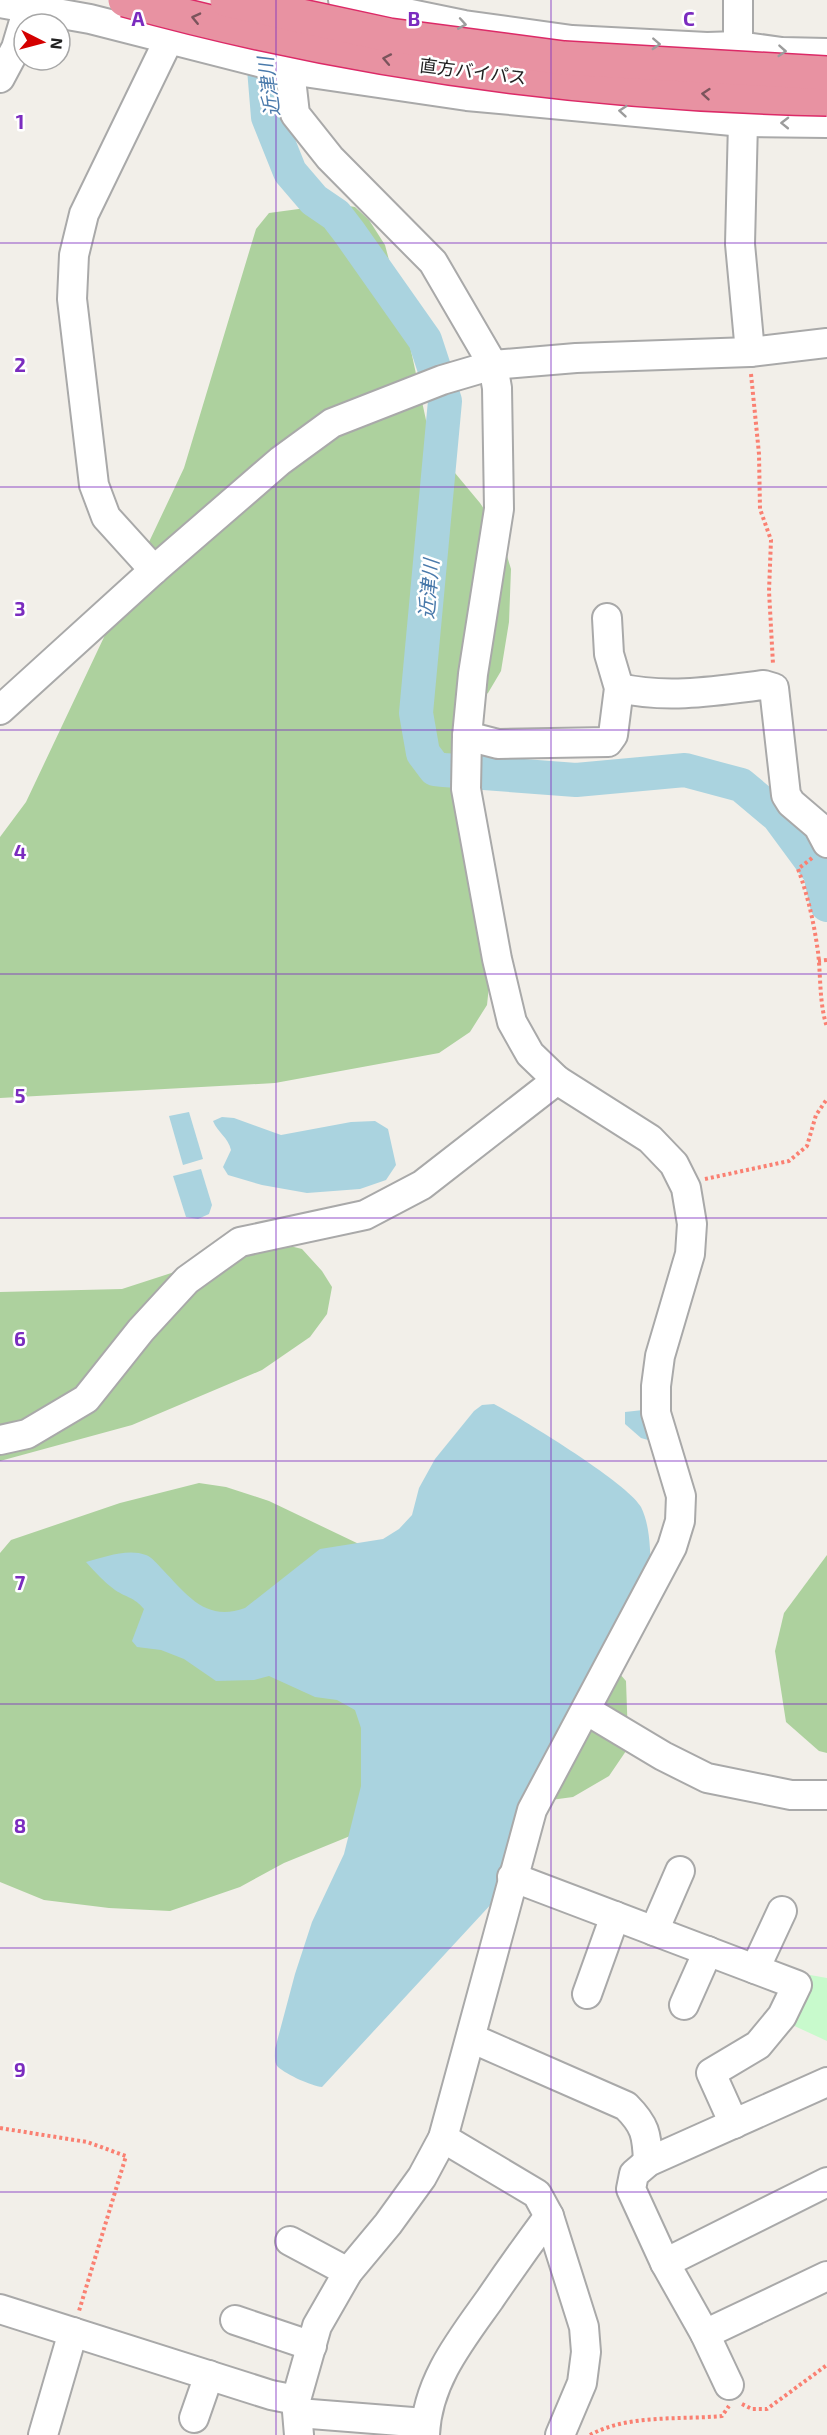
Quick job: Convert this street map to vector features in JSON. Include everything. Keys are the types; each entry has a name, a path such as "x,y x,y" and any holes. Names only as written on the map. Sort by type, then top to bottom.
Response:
{"highway":[{"name":"直方バイパス","path":"125,0 230,27 414,64 586,85 745,98 827,99"},
{"name":"直方バイパス","path":"227,0 389,35 564,58 827,73"}],"street":[{"path":"298,2416 317,2326 348,2272 388,2224 422,2177 443,2138 532,1810 672,1547 680,1521 681,1496 661,1432 656,1404 660,1356 690,1254 692,1224 686,1188 674,1164 650,1139 557,1080 530,1054 512,1022 466,789 467,736 473,674 499,509 497,388 484,367 432,262 330,158 296,114 290,70 303,0"},
{"path":"343,0 464,25 572,40 707,47 738,46 782,52 827,53"},
{"path":"738,0 738,46 743,122 740,244 750,352"},
{"path":"0,3 90,19 290,70 467,96 743,122 827,123"},
{"path":"0,78 16,48 28,8"},
{"path":"154,570 106,517 94,485 72,298 74,255 84,214 169,39"},
{"path":"0,710 154,570 280,461 332,423 442,380 484,367 576,358 750,352 827,343"},
{"path":"467,736 498,744 608,742 613,735 619,688 609,654 607,618"},
{"path":"619,688 633,691 700,694 764,685 774,688 786,795 791,803 818,825 827,843"},
{"path":"0,1440 27,1434 86,1399 141,1330 187,1281 240,1242 365,1215 422,1185 557,1080"},
{"path":"586,1710 663,1756 707,1778 791,1795 827,1795"},
{"path":"654,1931 680,1871"},
{"path":"512,1877 797,1984 782,2016 758,2045 711,2073 734,2124"},
{"path":"755,1969 782,1911"},
{"path":"586,1994 615,1916"},
{"path":"684,2005 708,1951"},
{"path":"471,2038 626,2106 640,2120 647,2141 648,2162"},
{"path":"729,2385 705,2334 665,2263 631,2189 634,2174 648,2162 827,2082"},
{"path":"443,2138 537,2194 549,2216 584,2327 586,2352 582,2383 560,2435"},
{"path":"665,2263 827,2182"},
{"path":"0,2309 271,2395 298,2416 425,2429 433,2390 452,2352 549,2216"},
{"path":"290,2241 348,2272"},
{"path":"705,2334 827,2276"},
{"path":"235,2320 312,2346"},
{"path":"43,2435 73,2332"},
{"path":"194,2418 209,2375"}],"path":[{"path":"750,352 752,401 759,454 760,509 771,540 769,591 774,688"},
{"path":"798,869 808,897 819,961 823,1013 827,1027"},
{"path":"819,961 827,960"},
{"path":"683,1183 789,1161 807,1146 816,1115 827,1099"},
{"path":"0,2128 87,2142 126,2156 73,2332"},
{"path":"590,2435 603,2428 639,2422 722,2416 733,2400 752,2409 768,2409 827,2365"}],"green space":[{"path":"336,204 355,207 369,220 385,245 402,309 429,434 500,533 511,569 509,622 501,671 488,693 465,709 452,738 489,986 487,1005 470,1032 439,1053 275,1083 0,1098 0,837 26,802 184,468 256,229 269,213"},
{"path":"270,1241 302,1249 322,1271 332,1287 327,1314 310,1337 262,1370 132,1425 0,1461 0,1292 122,1289"},
{"path":"199,1483 226,1487 269,1501 612,1665 626,1681 628,1738 626,1751 609,1776 573,1797 382,1823 284,1863 240,1887 170,1911 109,1908 44,1900 0,1882 0,1553 11,1540 120,1503"},
{"path":"827,1555 827,1753 819,1751 786,1722 775,1651 784,1613"},
{"path":"810,1975 827,1978 827,2041 788,2023"}],"water":[{"path":"189,1112 203,1159 183,1165 169,1116"},
{"path":"222,1117 234,1118 281,1135 351,1122 375,1121 388,1129 396,1165 386,1180 360,1189 307,1193 262,1185 228,1175 223,1167 231,1150 213,1121"},
{"path":"201,1169 212,1205 209,1214 198,1219 186,1217 173,1176"},
{"path":"494,1404 573,1452 617,1483 632,1497 641,1507 646,1521 651,1570 494,1901 322,2087 318,2086 293,2077 278,2067 275,2061 275,2049 312,1922 344,1854 361,1786 361,1728 355,1710 337,1700 315,1697 269,1676 254,1680 216,1681 184,1659 161,1650 137,1647 132,1641 144,1609 134,1600 111,1587 86,1562 132,1552 146,1555 153,1559 181,1589 199,1604 219,1612 245,1608 320,1549 383,1539 399,1529 412,1515 419,1488 435,1459 474,1411 482,1405"},
{"path":"643,1410 650,1434 648,1440 641,1438 625,1424 625,1412"}],"waterway":[{"name":"近津川","path":"261,32 268,117 290,172 314,200 336,215 425,340 445,401 416,713 423,753 435,769 444,770 576,780 685,770 741,785 778,816 820,873 827,905"}]}
